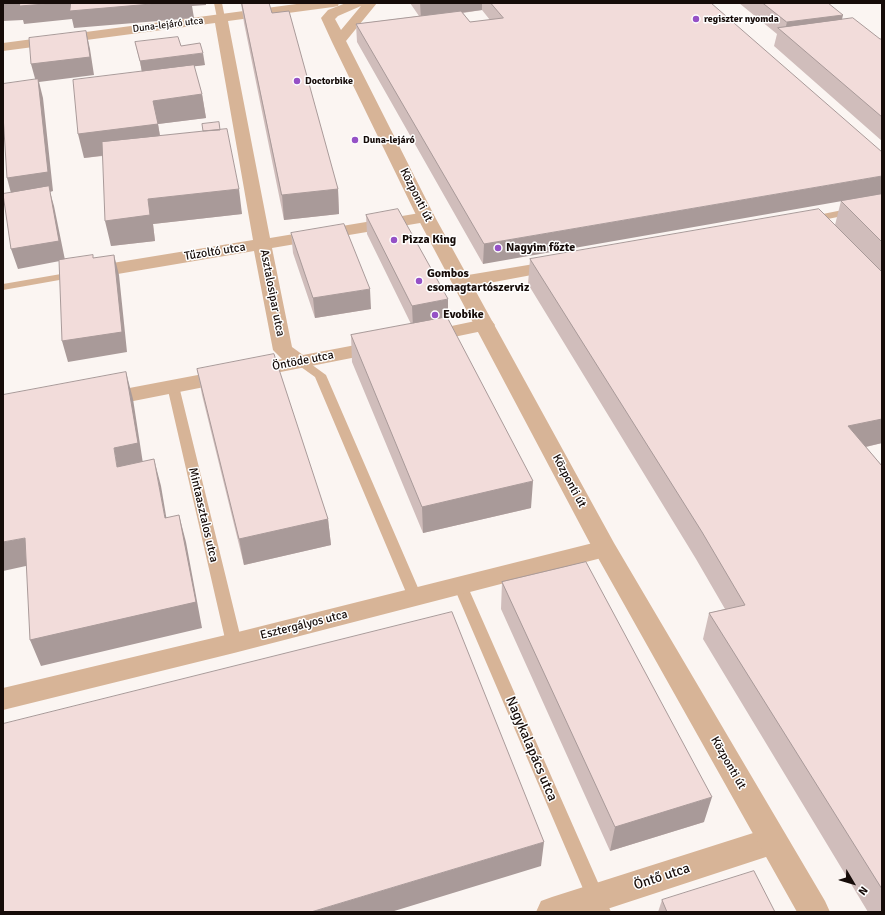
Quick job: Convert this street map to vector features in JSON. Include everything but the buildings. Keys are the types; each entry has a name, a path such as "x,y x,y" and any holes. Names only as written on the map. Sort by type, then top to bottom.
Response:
{"street":[{"name":"Duna-lejáró utca","path":"3,47 220,11 332,3"},
{"name":"Központi út","path":"358,3 333,13 328,18 426,217 605,549 814,912"},
{"path":"339,42 371,3"},
{"name":"Asztalosipar utca","path":"220,11 262,244 283,350 300,362"},
{"name":"Tűzoltó utca","path":"61,277 426,217"},
{"path":"462,282 571,263"},
{"name":"Öntöde utca","path":"88,403 485,325"},
{"name":"Esztergályos utca","path":"3,700 234,644 605,549"},
{"name":"Öntő utca","path":"552,912 599,905 772,841"}],"lane":[{"path":"811,223 882,205"},
{"name":"Tűzoltó utca","path":"3,287 61,277"},
{"name":"Asztalosipar utca","path":"300,362 320,375 416,597"},
{"name":"Mintaasztalos utca","path":"173,386 234,644"},
{"name":"Nagykalapács utca","path":"460,585 599,905"}],"place":[{"name":"regiszter nyomda","path":"696,19"},
{"name":"Doctorbike","path":"297,81"},
{"name":"Duna-lejáró","path":"355,140"},
{"name":"Pizza King","path":"394,240"},
{"name":"Nagyim főzte","path":"498,248"},
{"name":"Gombos csomagtartószerviz","path":"419,281"},
{"name":"Evobike","path":"435,315"}]}
